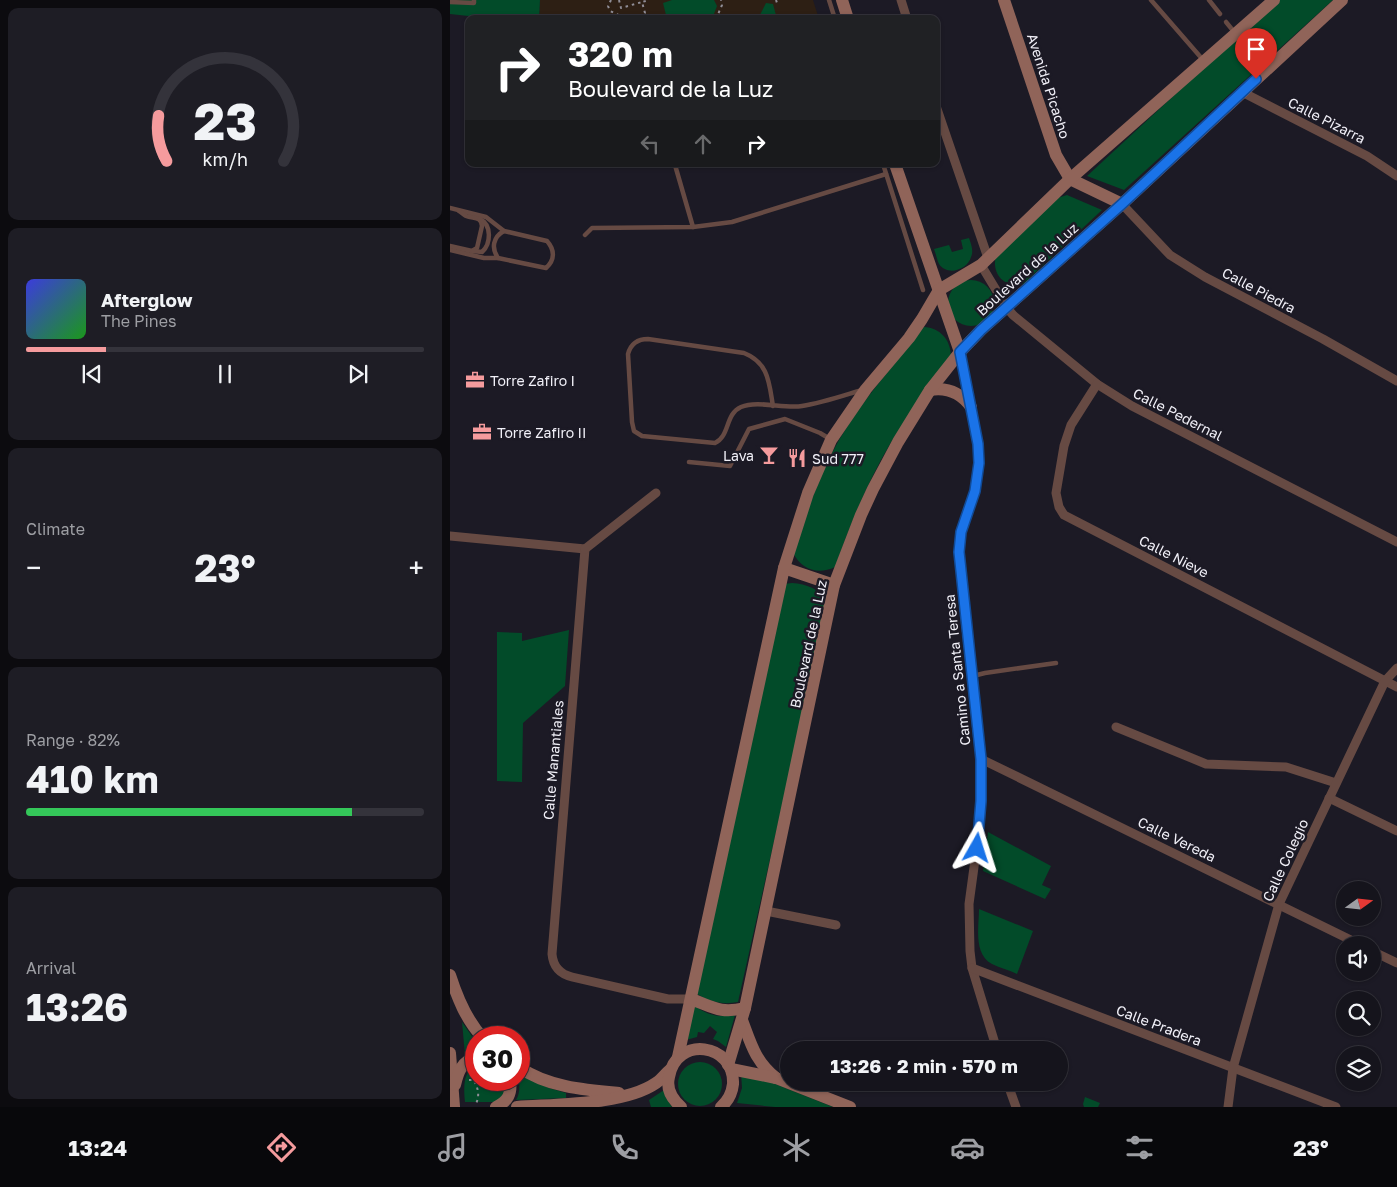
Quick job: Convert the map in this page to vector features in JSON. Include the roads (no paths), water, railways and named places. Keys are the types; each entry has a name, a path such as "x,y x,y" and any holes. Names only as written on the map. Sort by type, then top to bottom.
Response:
{"street":[{"path":"901,0 906,15"},
{"name":"Avenida Picacho","path":"1004,0 1056,155 1070,179"},
{"path":"678,1057 784,568 808,493 831,440 866,389 913,331 939,290 985,262 1070,179 1274,0"},
{"name":"Boulevard de la Luz","path":"720,1107 730,1096 732,1088 733,1079 730,1067 744,1014 834,585 873,489 898,442 930,390 960,352 981,330 1122,204 1342,0"},
{"name":"Calle Pizarra","path":"1242,92 1367,156 1397,176"},
{"name":"Calle Pedernal","path":"940,119 985,262 1006,308 1013,315 1097,384 1132,406 1397,542"},
{"name":"Camino a Santa Teresa","path":"897,167 960,352 979,454 975,491 961,532 959,552 981,759 982,794 969,904 969,934 972,968 994,1041"},
{"path":"1070,179 1122,204"},
{"name":"Calle Piedra","path":"1122,204 1170,255 1205,277 1323,339 1397,381"},
{"name":"Calle Nieve","path":"1097,384 1071,425 1064,446 1056,493 1059,507 1064,515 1397,687"},
{"path":"930,390 943,389 956,392 971,407"},
{"path":"450,536 584,549 656,493"},
{"name":"Calle Manantiales","path":"584,549 552,959 562,973 572,978 668,999 692,999"},
{"path":"784,568 834,585"},
{"name":"Calle Colegio","path":"1228,1107 1233,1068 1279,904 1385,681 1397,668"},
{"path":"1116,727 1206,764 1286,767 1336,783"},
{"name":"Calle Vereda","path":"981,759 1343,936"},
{"path":"1329,798 1397,832"},
{"path":"766,912 836,925"},
{"path":"1381,955 1397,963"},
{"name":"Calle Pradera","path":"972,968 1336,1107"},
{"path":"450,975 455,992 474,1026"},
{"path":"692,999 723,1011 744,1014 753,1050 766,1070 776,1078"},
{"path":"681,1107 675,1102 670,1092 668,1081 670,1070 678,1057 686,1052 695,1049 705,1049 722,1057 730,1067 776,1078 850,1107"},
{"path":"450,1053 454,1103"},
{"path":"454,1103 455,1083 461,1067 465,1063"},
{"path":"518,1107 600,1101 631,1094 656,1083 670,1070"},
{"path":"530,1072 549,1082 600,1091 631,1094"},
{"path":"496,1107 507,1100 510,1091"},
{"path":"1010,1091 1016,1107"}],"lane":[{"path":"450,2 474,3 474,0"},
{"path":"829,0 841,13"},
{"path":"1151,0 1204,61"},
{"path":"1209,0 1220,14"},
{"path":"1226,22 1236,34"},
{"path":"676,167 693,227"},
{"path":"884,167 923,290"},
{"path":"584,235 592,228 714,225 741,219 886,174"},
{"path":"450,208 486,217 504,231 547,240 552,247 553,255 546,268 498,258 484,258 450,248"},
{"path":"450,248 480,252 484,251 486,247 489,230 485,222 466,216 458,210"},
{"path":"472,251 477,248 482,226 480,219"},
{"path":"498,258 495,254 494,243 504,231"},
{"path":"773,406 766,372 759,362 744,353 644,339 636,341 628,354 632,422 634,431 642,436 715,443 723,437 730,417 738,409 748,405 773,406 801,407 866,389"},
{"path":"689,462 730,466 749,429 785,419 820,433 831,440"},
{"path":"973,676 1056,663"}],"place":[{"name":"Torre Zafiro I","path":"475,380"},
{"name":"Torre Zafiro II","path":"482,432"},
{"name":"Lava","path":"769,455"},
{"name":"Sud 777","path":"797,458"}]}
